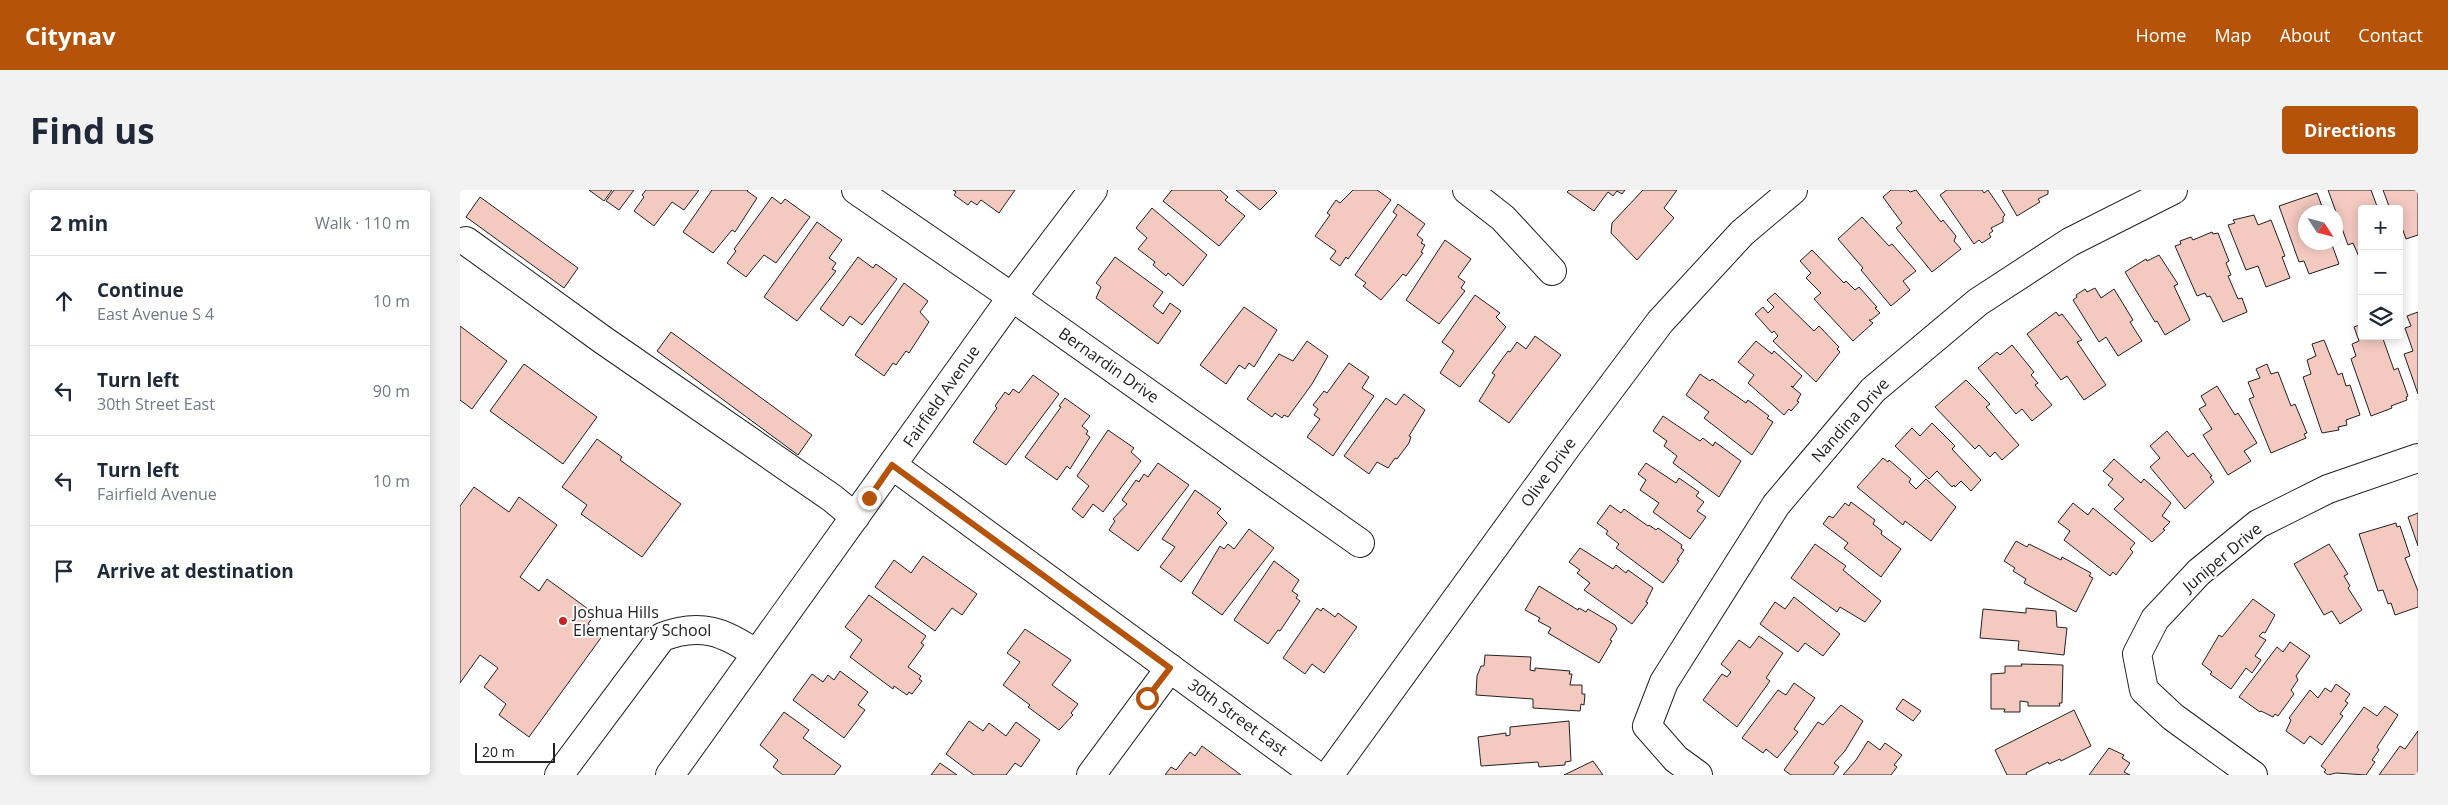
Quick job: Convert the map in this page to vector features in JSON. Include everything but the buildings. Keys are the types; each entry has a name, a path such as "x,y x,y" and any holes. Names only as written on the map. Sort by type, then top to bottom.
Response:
{"street":[{"name":"Bernardin Drive","path":"856,190 1012,297 1360,543"},
{"name":"Fairfield Avenue","path":"670,775 1012,297 1092,190"},
{"path":"1467,190 1503,218 1552,271"},
{"name":"Olive Drive","path":"1329,775 1568,445 1660,322 1742,233 1793,190"},
{"name":"Nandina Drive","path":"1698,775 1676,759 1647,726 1664,682 1776,505 1873,390 1978,302 2070,242 2173,190"},
{"path":"466,241 603,340 832,498 855,517"},
{"name":"Juniper Drive","path":"2253,775 2173,717 2144,690 2137,654 2155,619 2199,572 2258,524 2328,488 2418,458"},
{"name":"30th Street East","path":"892,465 1316,775"},
{"path":"573,770 662,637 678,631 715,631 732,637 756,654"},
{"path":"1091,775 1170,668"}],"place":[{"name":"Joshua Hills Elementary School","path":"563,621"}],"route":[{"path":"869,498 892,465 1170,668 1147,698"}]}
